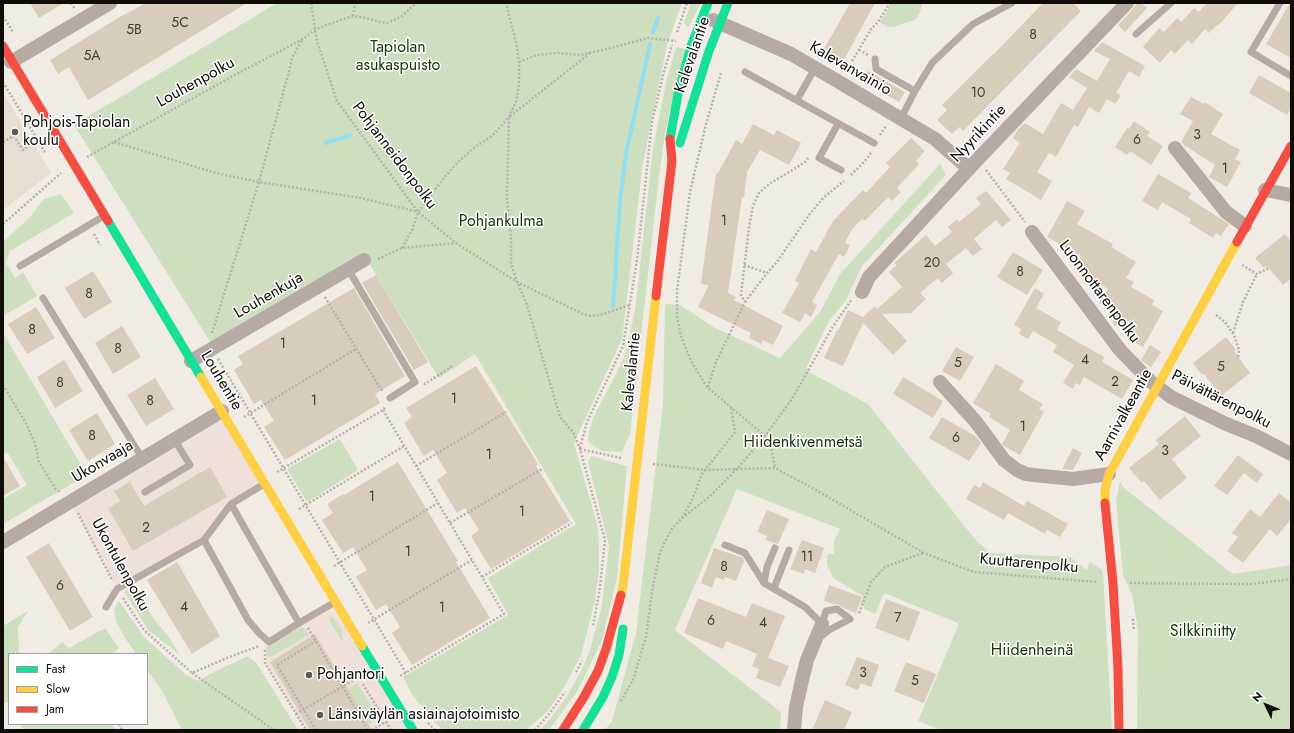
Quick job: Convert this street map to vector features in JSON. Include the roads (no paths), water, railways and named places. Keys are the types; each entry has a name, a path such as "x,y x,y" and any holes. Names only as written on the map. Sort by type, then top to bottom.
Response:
{"street":[{"path":"7,64 110,3"},
{"name":"Kalevalantie","path":"672,161 682,140 709,51 728,3"},
{"name":"Nyyrikintie","path":"862,292 869,277 1127,3"},
{"name":"Kalevalantie","path":"583,730 603,697 612,677 619,655 625,610 624,586 649,347 672,161 670,137 678,94 691,46 705,9"},
{"name":"Kalevanvainio","path":"705,9 720,23 771,45 815,68 935,139 973,165"},
{"name":"Louhentie","path":"3,46 7,64 104,216 413,730"},
{"name":"Aarnivalkeantie","path":"1119,730 1118,668 1105,506 1105,490 1109,474 1245,226 1291,146"},
{"path":"1175,148 1226,212 1245,226"},
{"path":"1265,190 1291,195"},
{"name":"Luonnottarenpolku","path":"1032,232 1120,350 1157,386"},
{"name":"Louhenkuja","path":"192,361 364,260"},
{"path":"940,382 976,422 1004,460 1017,470 1026,474 1074,479 1109,474"},
{"name":"Päivättärenpolku","path":"1157,386 1166,394 1210,417 1256,436 1291,454"},
{"name":"Ukonvaaja","path":"3,542 222,411"},
{"name":"Kalevalantie","path":"563,730 584,697 598,671 606,649 624,586"},
{"path":"794,730 796,708 802,680 822,624"}],"lane":[{"path":"897,116 932,63 973,24 1012,3"},
{"path":"1280,3 1251,52 1291,76"},
{"path":"1136,34 1168,4"},
{"path":"875,59 876,69 914,91"},
{"path":"796,100 815,68"},
{"path":"746,72 874,143"},
{"path":"838,124 819,158 841,170"},
{"path":"20,266 104,216"},
{"path":"348,269 415,382 390,398"},
{"path":"43,298 142,458"},
{"path":"145,492 190,465 174,439"},
{"path":"106,607 117,589 204,540 231,504 264,484"},
{"path":"231,504 299,623"},
{"path":"204,540 248,620 269,642 335,602"},
{"path":"725,545 745,553 764,583 805,607 822,624 826,611 837,609 850,619 829,630 816,641"},
{"path":"764,583 767,567 775,548"},
{"path":"774,588 789,550"}],"waterway":[{"path":"653,32 658,18"},
{"path":"613,306 620,201 626,154 650,44"},
{"path":"326,143 350,135"}],"place":[{"name":"Pohjois-Tapiolan koulu","path":"15,132"},
{"name":"Pohjantori","path":"309,675"},
{"name":"Länsiväylän asiainajotoimisto","path":"320,715"}],"park label":[{"name":"Tapiolan asukaspuisto","path":"398,57"},
{"name":"Pohjankulma","path":"501,222"},
{"name":"Hiidenkivenmetsä","path":"803,443"},
{"name":"Silkkiniitty","path":"1203,632"},
{"name":"Hiidenheinä","path":"1032,651"}]}
